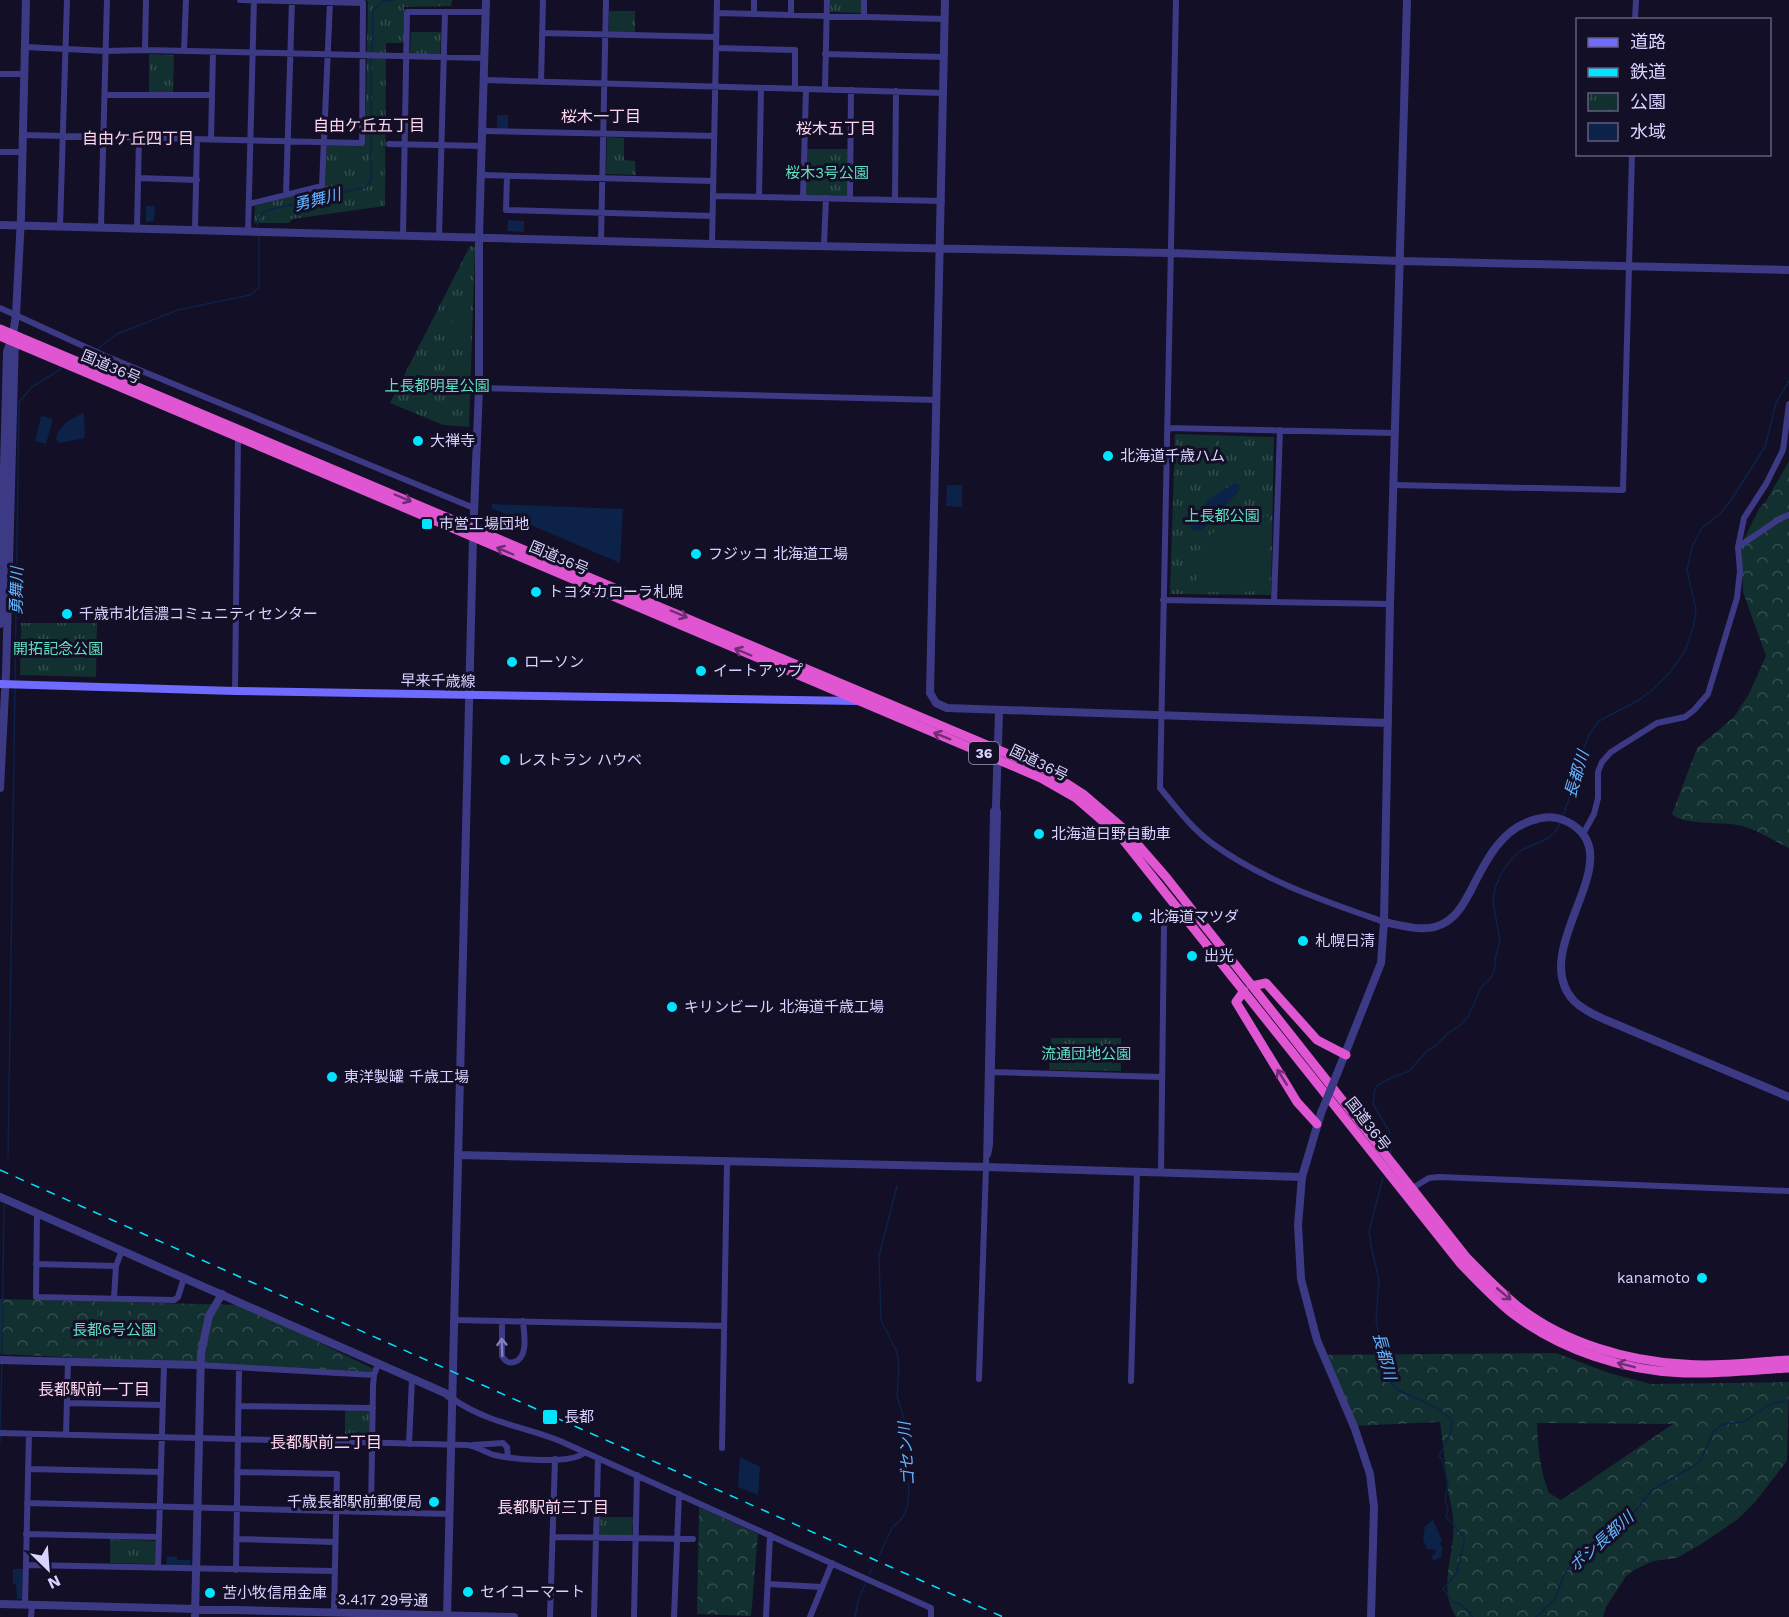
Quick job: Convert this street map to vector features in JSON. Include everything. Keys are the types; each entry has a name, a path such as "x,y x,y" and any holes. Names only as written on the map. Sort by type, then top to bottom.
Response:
{"highway":[{"name":"国道36号","path":"0,329 13,339"},
{"name":"国道36号","path":"0,336 13,339 240,434 474,527 1044,769 1083,794 1125,830 1460,1263 1486,1292 1515,1315 1554,1339 1587,1353 1640,1368 1684,1373 1789,1368"},
{"name":"国道36号","path":"240,434 473,538 1041,778 1076,798 1120,836 1182,906"},
{"path":"1317,1124 1297,1102 1236,1002 1248,989 1266,983 1317,1040 1346,1055"},
{"name":"国道36号","path":"1248,989 1467,1258 1522,1309 1559,1332 1601,1349 1644,1360 1685,1365 1789,1360"}],"main road":[{"name":"早来千歳線","path":"9,684 235,691 859,701 875,697"}],"street":[{"path":"0,788 1,744 9,684 13,339 20,226 26,0"},
{"path":"60,226 67,0"},
{"path":"101,226 107,0"},
{"path":"145,50 146,0"},
{"path":"184,51 186,0"},
{"path":"23,135 362,143 363,3 240,0"},
{"path":"250,232 254,0"},
{"path":"447,1616 473,538 479,388 479,237 486,0"},
{"path":"541,82 543,0"},
{"path":"600,241 606,0"},
{"path":"711,244 717,0"},
{"path":"754,0 754,13"},
{"path":"791,0 791,14"},
{"path":"825,90 827,0"},
{"path":"864,0 864,16"},
{"path":"945,0 930,693 936,703 947,708 999,711 1388,723"},
{"path":"1176,0 1160,788 1186,819 1212,843 1252,869 1300,891 1384,922 1424,929 1434,928 1447,922 1464,903 1490,856 1510,831 1527,821 1542,817 1559,818 1570,823 1583,834 1590,849 1591,864 1566,934 1560,966 1561,978 1575,1002 1584,1010 1606,1020 1789,1097"},
{"path":"1371,1617 1372,1486 1360,1441 1317,1340 1303,1291 1298,1225 1302,1177 1317,1124 1381,963 1384,922 1390,604 1407,0"},
{"path":"1635,18 1636,0"},
{"path":"286,195 292,1"},
{"path":"249,204 322,186 330,1"},
{"path":"403,235 407,12 486,12"},
{"path":"439,236 445,12"},
{"path":"717,13 945,19"},
{"path":"542,33 716,37"},
{"path":"25,47 106,51 484,58"},
{"path":"716,48 795,50 795,89"},
{"path":"211,140 213,52"},
{"path":"825,54 944,57"},
{"path":"0,74 24,74"},
{"path":"484,80 944,93"},
{"path":"759,197 761,88"},
{"path":"803,198 806,89"},
{"path":"850,199 851,90"},
{"path":"895,200 896,91"},
{"path":"105,95 212,95"},
{"path":"482,130 714,136"},
{"path":"136,228 139,138"},
{"path":"195,230 197,140"},
{"path":"388,144 482,146"},
{"path":"0,152 22,152"},
{"path":"1394,484 1623,490 1632,156"},
{"path":"481,175 713,181"},
{"path":"507,176 506,210 712,216"},
{"path":"138,178 196,180"},
{"path":"713,196 942,201"},
{"path":"824,245 826,198"},
{"path":"0,225 1789,270"},
{"path":"0,308 84,347 474,508"},
{"path":"0,624 8,352 13,339"},
{"path":"479,388 937,400"},
{"path":"1583,834 1594,814 1598,798 1598,772 1602,762 1611,752 1657,723 1684,717 1694,710 1708,694 1737,598 1740,571 1738,547 1744,518 1783,450 1789,404"},
{"path":"1167,428 1395,433"},
{"path":"1274,602 1280,430"},
{"path":"235,691 240,434"},
{"path":"1738,547 1789,515"},
{"path":"1163,600 1390,604"},
{"path":"979,1379 990,1072 993,812 996,806 996,747 999,711"},
{"path":"1161,1173 1164,927 1167,918 1182,906"},
{"path":"990,1072 1162,1077"},
{"path":"458,1155 1302,1177"},
{"path":"722,1448 727,1162"},
{"path":"1131,1381 1137,1172"},
{"path":"1411,1188 1429,1178 1439,1177 1789,1191"},
{"path":"0,1197 445,1393 484,1417 534,1431 637,1475 931,1608 931,1617"},
{"path":"37,1212 36,1297 174,1300 178,1297 184,1278"},
{"path":"114,1298 116,1266 122,1250"},
{"path":"36,1264 116,1266"},
{"path":"195,1613 199,1438 198,1366 206,1325 213,1307 222,1294"},
{"path":"455,1320 724,1326"},
{"path":"502,1321 502,1356 505,1361 511,1362 518,1360 523,1351 524,1321"},
{"path":"0,1360 198,1366 374,1375"},
{"path":"66,1435 68,1362"},
{"path":"371,1512 374,1375 378,1364"},
{"path":"158,1567 164,1365"},
{"path":"236,1570 239,1369"},
{"path":"409,1444 412,1379"},
{"path":"67,1403 162,1405"},
{"path":"239,1406 373,1408"},
{"path":"0,1433 451,1445 503,1443 507,1447 508,1457"},
{"path":"28,1434 26,1565 28,1605 31,1617"},
{"path":"472,1445 491,1454 508,1457 573,1459 584,1453"},
{"path":"550,1617 555,1459"},
{"path":"594,1617 598,1459"},
{"path":"28,1469 161,1472"},
{"path":"237,1472 337,1474 334,1612"},
{"path":"634,1617 637,1475"},
{"path":"675,1617 679,1494"},
{"path":"27,1503 450,1514"},
{"path":"26,1534 159,1537"},
{"path":"766,1617 770,1535"},
{"path":"553,1537 693,1539"},
{"path":"236,1539 335,1542"},
{"path":"810,1617 832,1563"},
{"path":"26,1565 334,1571"},
{"path":"768,1584 822,1587"},
{"name":"3.4.17 29号通","path":"2,1604 195,1613 334,1612 514,1617"}],"green space":[{"path":"361,0 452,0 451,6 404,7 404,43 386,43 385,206 292,219 289,223 254,223 255,206 325,188 327,145 365,145 368,1"},
{"path":"830,0 861,0 861,13 830,12"},
{"path":"609,11 635,11 635,33 609,32"},
{"path":"411,32 441,32 440,55 410,54"},
{"path":"149,54 174,55 173,93 149,92"},
{"path":"607,137 624,138 624,160 635,161 636,175 606,174"},
{"name":"桜木3号公園","path":"807,149 848,149 848,197 806,196"},
{"name":"上長都明星公園","path":"470,246 475,247 469,427 443,425 390,403"},
{"path":"471,296 470,326 453,326 454,297"},
{"name":"上長都公園","path":"1175,434 1274,437 1271,595 1170,594"},
{"path":"1182,437 1216,438 1216,467 1181,467"},
{"path":"1789,461 1789,848 1742,826 1694,822 1677,818 1672,814 1697,748 1734,717 1749,694 1766,656 1743,592 1741,545 1760,507 1766,501"},
{"path":"1269,516 1268,591 1204,592 1195,567 1199,551 1208,538 1228,524"},
{"name":"開拓記念公園","path":"21,623 97,623 96,677 20,675"},
{"name":"流通団地公園","path":"1051,1038 1121,1038 1121,1071 1049,1070"},
{"path":"0,1299 242,1305 380,1372 0,1354"},
{"name":"長都6号公園","path":"98,1301 131,1302 130,1360 97,1358"},
{"path":"1556,1353 1609,1373 1651,1384 1789,1382 1787,1461 1755,1502 1738,1519 1677,1558 1653,1561 1626,1576 1606,1607 1603,1617 1456,1617 1450,1605 1448,1593 1447,1580 1453,1518 1440,1422 1352,1426 1320,1355","holes":["1537,1423 1673,1424 1561,1500 1549,1493 1540,1459"]},
{"path":"345,1410 372,1410 371,1440 345,1439"},
{"path":"699,1507 758,1534 751,1616 697,1614"},
{"path":"599,1517 633,1517 632,1536 599,1535"},
{"path":"110,1539 156,1541 155,1564 110,1563"}],"water":[{"path":"497,115 508,115 508,130 497,130"},
{"path":"146,206 155,206 154,221 146,222"},
{"path":"508,220 524,221 524,232 507,231"},
{"path":"84,413 85,438 59,443 56,439 57,434 63,426"},
{"path":"41,416 53,419 46,444 35,441"},
{"path":"1233,484 1238,484 1240,488 1237,493 1203,529 1192,530 1190,525 1203,506"},
{"path":"947,485 962,485 962,507 946,506"},
{"path":"492,504 623,509 620,563 491,508"},
{"path":"740,1457 760,1467 758,1495 738,1487"},
{"path":"1433,1520 1442,1540 1440,1543 1443,1549 1442,1556 1434,1561 1431,1556 1436,1550 1427,1549 1423,1539 1425,1526"},
{"path":"167,1556 177,1557 177,1560 191,1560 190,1567 166,1567"},
{"path":"13,1569 23,1569 22,1599 17,1599 16,1584 13,1584"}],"waterway":[{"name":"勇舞川","path":"372,54 373,10 384,1 394,0"},
{"name":"勇舞川","path":"258,228 257,223 261,214 268,210 366,187 371,180 371,59"},
{"name":"勇舞川","path":"96,350 117,334 178,310 250,295 259,288 259,236"},
{"name":"勇舞川","path":"82,357 92,352"},
{"name":"勇舞川","path":"15,680 19,402 32,387 61,369"},
{"name":"長都川","path":"1563,815 1572,791 1573,776 1589,735 1599,721 1639,700 1652,690 1667,676 1685,651 1696,610 1687,570 1692,547 1701,529 1721,513 1731,500 1765,447 1776,403 1789,381"},
{"name":"勇舞川","path":"8,1158 15,688"},
{"name":"長都川","path":"1391,1154 1389,1131 1373,1104 1375,1089 1389,1079 1409,1071 1427,1051 1468,1017 1481,988 1492,976 1495,968 1500,941 1493,902 1495,888 1502,872 1520,851 1548,838 1557,830 1560,823"},
{"name":"長都川","path":"1383,1178 1369,1231 1379,1280 1376,1321 1390,1382 1396,1389 1437,1408 1452,1420 1451,1432 1439,1456 1442,1459 1448,1483 1445,1501 1448,1508 1446,1517 1464,1537 1464,1544 1456,1574 1443,1589 1453,1602 1462,1605 1473,1617"},
{"name":"ゴセン川","path":"879,1556 892,1528 903,1517 907,1508 909,1491 903,1447 906,1433 905,1422 897,1396 899,1367 897,1352 881,1320 879,1256 897,1186"},
{"name":"勇舞川","path":"2,1357 4,1205"},
{"name":"勇舞川","path":"0,1432 2,1364"},
{"name":"ポシ長都川","path":"1536,1617 1555,1599 1565,1572 1590,1546 1629,1518 1652,1490 1700,1462 1713,1432 1723,1424 1744,1422 1772,1403 1789,1401"},
{"name":"勇舞川","path":"0,1436 0,1442"},
{"name":"ゴセン川","path":"869,1575 873,1567"},
{"name":"ゴセン川","path":"855,1617 859,1597 866,1583"}],"railway":[{"path":"0,1170 1003,1617"}],"place":[{"name":"大禅寺","path":"418,441"},
{"name":"北海道千歳ハム","path":"1108,456"},
{"name":"市営工場団地","path":"427,524"},
{"name":"フジッコ 北海道工場","path":"696,554"},
{"name":"トヨタカローラ札幌","path":"536,592"},
{"name":"千歳市北信濃コミュニティセンター","path":"67,614"},
{"name":"ローソン","path":"512,662"},
{"name":"イートアップ","path":"701,671"},
{"name":"レストラン ハウベ","path":"505,760"},
{"name":"北海道日野自動車","path":"1039,834"},
{"name":"北海道マツダ","path":"1137,917"},
{"name":"札幌日清","path":"1303,941"},
{"name":"出光","path":"1192,956"},
{"name":"キリンビール 北海道千歳工場","path":"672,1007"},
{"name":"東洋製罐 千歳工場","path":"332,1077"},
{"name":"kanamoto","path":"1702,1278"},
{"name":"長都","path":"550,1417"},
{"name":"千歳長都駅前郵便局","path":"434,1502"},
{"name":"セイコーマート","path":"468,1592"},
{"name":"苫小牧信用金庫","path":"210,1593"}],"district":[{"name":"桜木一丁目","path":"601,116"},
{"name":"自由ケ丘五丁目","path":"369,125"},
{"name":"桜木五丁目","path":"836,128"},
{"name":"自由ケ丘四丁目","path":"138,138"},
{"name":"長都駅前一丁目","path":"94,1389"},
{"name":"長都駅前二丁目","path":"326,1442"},
{"name":"長都駅前三丁目","path":"553,1507"}]}
